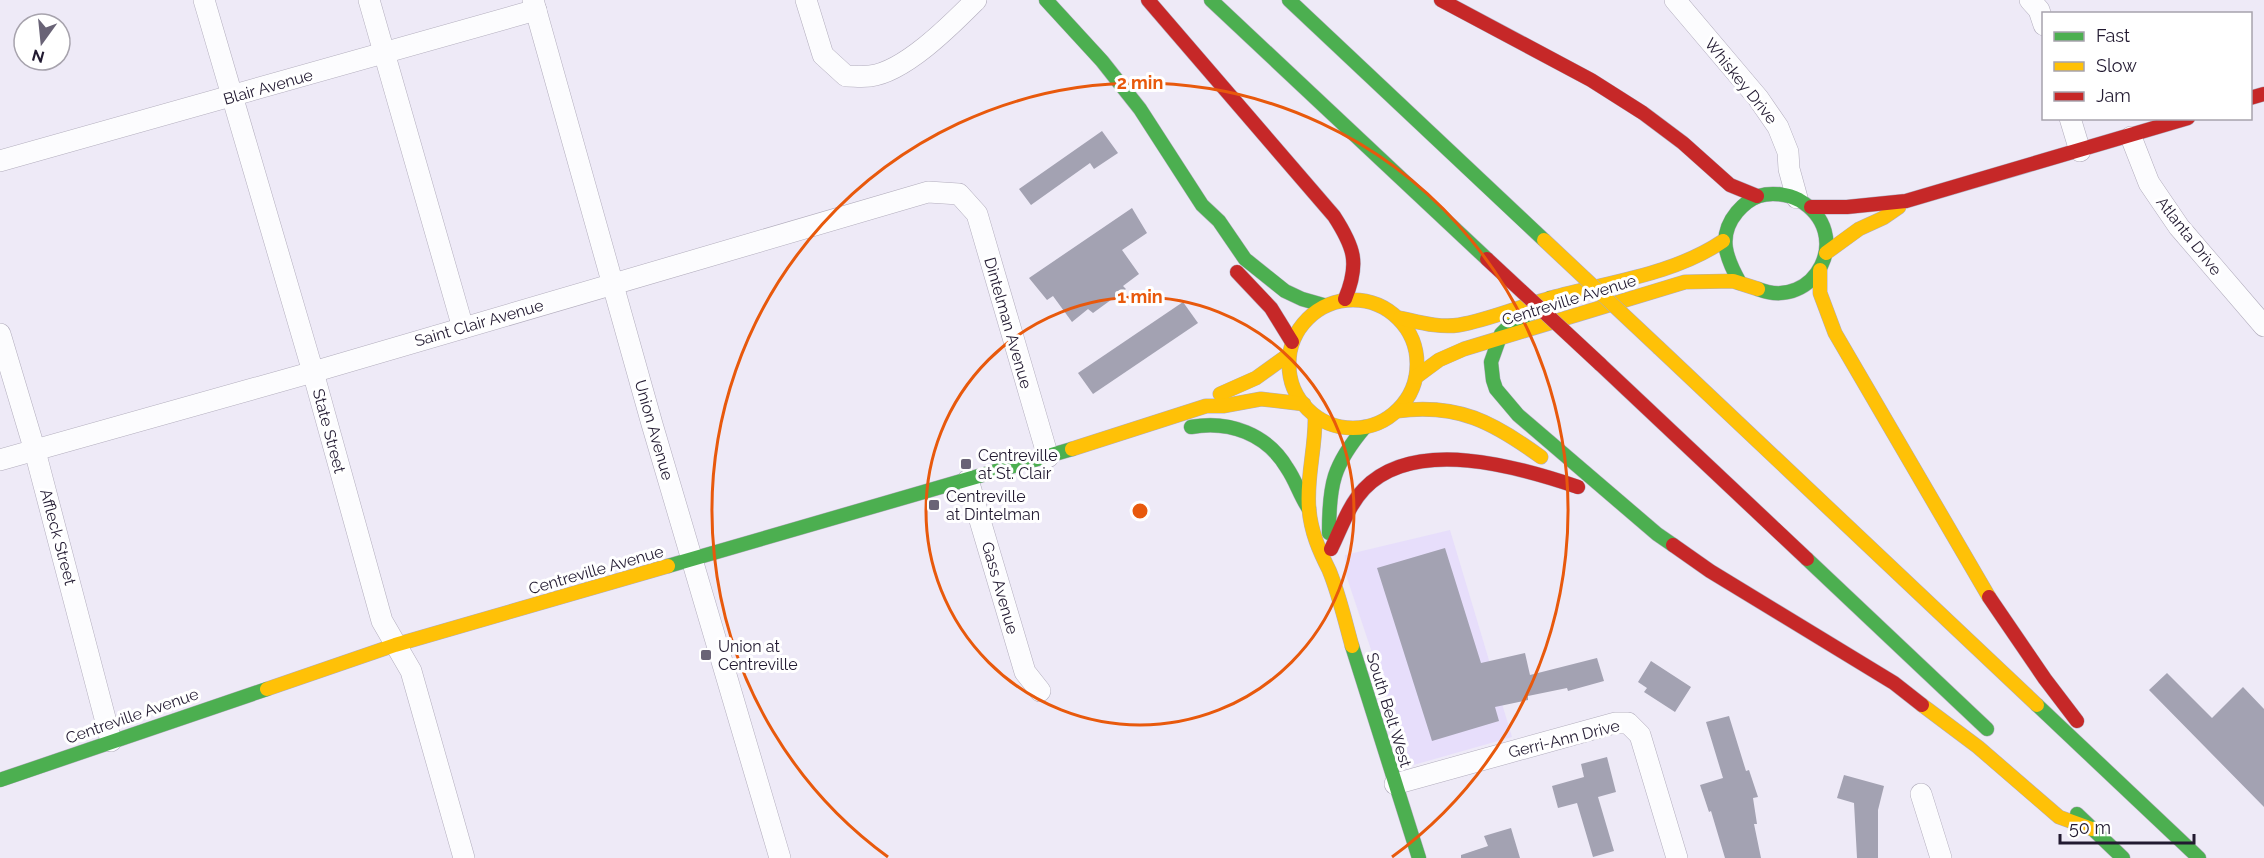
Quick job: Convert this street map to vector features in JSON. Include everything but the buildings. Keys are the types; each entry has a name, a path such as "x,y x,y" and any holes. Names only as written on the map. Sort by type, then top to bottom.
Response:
{"main road":[{"path":"1046,0 1102,61 1140,109 1202,205 1219,221 1245,259 1285,291 1323,305"},
{"path":"1148,0 1334,216 1352,247 1355,265 1355,276 1345,299"},
{"path":"1211,0 1997,739"},
{"path":"1289,0 2199,858"},
{"path":"1441,0 1591,80 1643,113 1683,143 1730,185 1830,209 1853,208 1878,202 1906,201 2131,137 2182,120"},
{"path":"1740,282 1728,262 1723,241 1735,212 1746,202 1765,194"},
{"path":"1826,253 1859,229 1883,218 1906,201"},
{"path":"1804,202 1822,221 1827,236 1826,253 1820,270 1820,293 1835,333 1990,599 2045,679 2087,734 2100,765"},
{"path":"1202,205 1207,229"},
{"name":"Centreville Avenue","path":"1400,318 1431,325 1458,325 1550,298 1678,265 1704,254 1723,241"},
{"path":"1230,263 1270,308 1290,348 1290,379 1304,404 1315,416 1339,426 1365,427"},
{"name":"Centreville Avenue","path":"1416,377 1439,360 1499,338 1685,282 1710,280 1740,282 1757,290 1775,294 1792,291 1808,283 1820,270"},
{"path":"1550,298 1535,312 1513,322 1499,338 1492,353 1492,374 1495,387 1504,401 1657,534 1710,572 1894,683 1978,747 2059,818 2092,829"},
{"path":"1290,348 1305,321 1323,305 1345,299 1377,304 1400,318 1411,336 1417,356 1416,377"},
{"name":"Centreville Avenue","path":"1206,406 1219,394 1238,388 1262,375 1290,348"},
{"name":"South Belt West","path":"1329,572 1332,549 1329,529 1329,494 1336,466 1346,448 1365,427 1383,421 1396,411 1408,395 1416,377"},
{"name":"Centreville Avenue","path":"0,780 395,645 1048,458 1206,406 1223,406 1261,399 1304,404"},
{"path":"1332,549 1354,504 1370,483 1393,470 1415,464 1457,461 1495,463 1526,470 1583,491 1534,452 1475,417 1451,410 1427,407 1396,411"},
{"name":"South Belt West","path":"1315,416 1316,447 1309,487 1309,509 1318,552 1329,572 1419,858"},
{"path":"1159,420 1192,427 1212,423 1251,434 1265,443 1285,464 1301,498 1309,509"},
{"path":"1615,518 1657,534"},
{"path":"2066,804 2123,858"}],"street":[{"name":"State Street","path":"204,0 313,372 382,621 411,671 464,858"},
{"path":"369,0 463,327"},
{"path":"806,0 823,55 846,76 872,76 904,62 943,33 976,0"},
{"name":"Whiskey Drive","path":"1675,0 1758,98 1778,126 1788,152 1789,169 1804,202"},
{"path":"2030,0 2039,10 2042,21"},
{"name":"Blair Avenue","path":"0,161 385,54 535,5"},
{"name":"Union Avenue","path":"535,5 613,285 780,858"},
{"path":"2071,120 2080,151"},
{"name":"Atlanta Drive","path":"2131,137 2148,183 2179,228 2264,326"},
{"path":"1765,194 1783,183 1789,169"},
{"name":"Saint Clair Avenue","path":"0,460 313,372 928,192 959,194"},
{"name":"Dintelman Avenue","path":"959,194 977,214 1048,458"},
{"name":"Affleck Street","path":"0,334 35,451 111,741"},
{"name":"Gass Avenue","path":"968,480 1024,672 1040,691"},
{"name":"Gerri-Ann Drive","path":"1395,784 1615,723 1628,723 1640,735 1677,858"},
{"path":"1921,794 1941,858"}],"shaded area":[{"path":"1450,530 1512,737 1410,766 1346,575 1345,555"}],"traffic: fast":[{"path":"1046,0 1102,61 1140,109 1202,205 1219,221 1245,259 1285,291 1323,305"},
{"path":"1211,0 1487,259"},
{"path":"1289,0 1544,240"},
{"path":"1740,283 1731,265 1726,247 1725,238 1731,221 1744,205 1759,196 1774,194 1795,198 1816,214 1825,231 1826,249 1821,266 1811,280 1796,289 1778,293 1758,289"},
{"path":"1550,298 1536,311 1514,321 1501,334 1491,362 1496,389 1518,415 1657,534 1673,545"},
{"path":"1191,427 1205,425 1233,428 1258,438 1279,456 1309,509"},
{"path":"1329,533 1330,501 1335,476 1346,453 1365,427"},
{"path":"668,566 1072,449"},
{"path":"1807,559 1987,729"},
{"path":"1352,646 1419,858"},
{"path":"0,780 267,689"},
{"path":"2037,705 2199,858"},
{"path":"2077,814 2123,858"}],"traffic: slow":[{"path":"1826,253 1859,229 1883,218 1899,207"},
{"path":"1544,240 1659,348"},
{"path":"1400,318 1444,326 1470,323 1551,298 1662,270 1704,253 1723,241"},
{"path":"1820,270 1820,293 1835,333 1989,597"},
{"path":"1416,377 1439,360 1464,349 1685,282 1733,281 1758,289"},
{"path":"1353,300 1377,305 1398,319 1412,340 1417,364 1412,388 1398,409 1377,423 1353,428 1329,423 1308,409 1294,388 1289,364 1294,340 1308,319 1329,305 1353,300"},
{"path":"1659,348 2037,705"},
{"path":"1220,394 1256,378 1288,355"},
{"path":"1072,449 1206,406 1223,406 1261,399 1304,404"},
{"path":"1397,411 1438,410 1474,418 1507,434 1541,457"},
{"path":"1315,416 1308,497 1310,517 1316,541 1336,588 1352,646"},
{"path":"267,689 395,645 668,566"},
{"path":"1922,705 1978,747 2059,817 2092,829"}],"traffic: jam":[{"path":"1148,0 1334,216 1346,237 1353,256 1350,286 1345,299"},
{"path":"1441,0 1591,80 1643,113 1683,143 1730,185 1757,196"},
{"path":"2252,97 2264,94"},
{"path":"1811,207 1847,207 1906,201 2181,120"},
{"path":"1487,259 1600,364"},
{"path":"1237,272 1271,308 1292,342"},
{"path":"1600,364 1807,559"},
{"path":"1331,549 1349,510 1364,489 1385,473 1411,464 1439,460 1498,465 1527,471 1578,487"},
{"path":"1673,545 1710,571 1894,683 1922,705"},
{"path":"1989,597 2077,721"}],"place":[{"name":"Centreville at St. Clair","path":"966,464"},
{"name":"Centreville at Dintelman","path":"934,505"},
{"name":"Union at Centreville","path":"706,655"}]}
